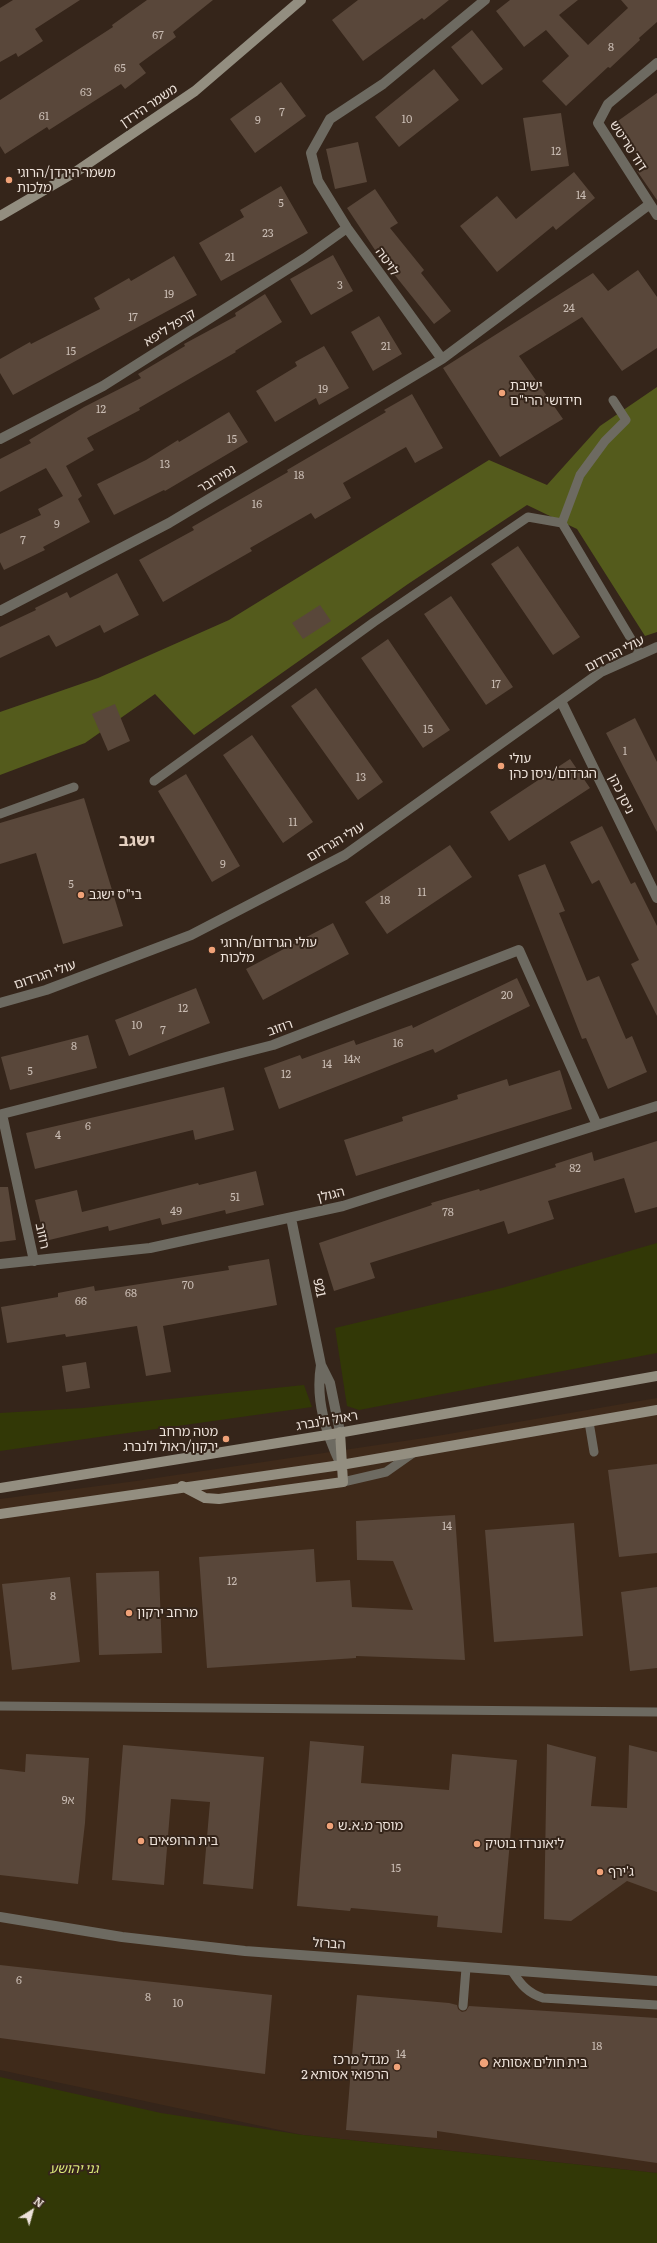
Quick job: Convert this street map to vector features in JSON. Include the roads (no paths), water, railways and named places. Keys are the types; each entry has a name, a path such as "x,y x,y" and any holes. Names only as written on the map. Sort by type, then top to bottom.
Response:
{"street":[{"name":"משמר הירדן","path":"0,216 77,171 195,90 301,0"},
{"name":"לויטה","path":"442,359 347,228 318,181 311,153 330,119 383,84 485,0"},
{"name":"דוד טריטש","path":"657,63 608,104 598,123 657,215"},
{"path":"442,359 650,204"},
{"name":"קרפל ליפא","path":"0,439 103,386 305,258 347,228"},
{"name":"נמירובר","path":"0,611 169,523 442,359"},
{"name":"עולי הגרדום","path":"0,1004 46,990 191,935 345,855 601,672 657,647"},
{"name":"ניסן כהן","path":"561,701 657,898"},
{"name":"רוזוב","path":"34,1261 2,1114 273,1045 519,950 597,1125"},
{"name":"הגולן","path":"0,1264 150,1248 343,1206 657,1106"},
{"name":"921","path":"291,1218 321,1365 320,1394 327,1435 341,1465"},
{"name":"921","path":"321,1365 330,1383 340,1432"},
{"name":"ראול ולנברג","path":"0,1488 327,1435 657,1376"},
{"path":"0,1514 182,1486 341,1465 657,1410"},
{"path":"182,1486 205,1498 219,1499 343,1482 340,1432"},
{"name":"הברזל","path":"0,1917 122,1937 245,1951 657,1981"}],"lane":[{"path":"562,523 580,475 606,441 626,420 613,400"},
{"path":"154,781 374,622 528,517 562,523 640,654"},
{"path":"0,814 74,787"},
{"path":"589,1422 594,1452"},
{"path":"343,1482 386,1472 413,1453"},
{"path":"0,1706 657,1712"},
{"path":"462,2006 466,1968"},
{"path":"512,1971 522,1986 532,1994 543,1998 657,2005"}],"place":[{"name":"משמר הירדן/הרוגי מלכות","path":"9,180"},
{"name":"ישיבת חידושי הרי\"ם","path":"502,393"},
{"name":"עולי הגרדום/ניסן כהן","path":"501,766"},
{"name":"בי\"ס ישגב","path":"81,895"},
{"name":"עולי הגרדום/הרוגי מלכות","path":"212,950"},
{"name":"מטה מרחב ירקון/ראול ולנברג","path":"226,1439"},
{"name":"מרחב ירקון","path":"129,1613"},
{"name":"מוסך מ.א.ש","path":"330,1826"},
{"name":"בית הרופאים","path":"141,1841"},
{"name":"ליאונרדו בוטיק","path":"477,1844"},
{"name":"ג'ירף","path":"600,1872"},
{"name":"בית חולים אסותא","path":"484,2063"},
{"name":"מגדל מרכז הרפואי אסותא 2","path":"397,2067"}],"district":[{"name":"ישגב","path":"137,841"}],"park label":[{"name":"גני יהושע","path":"74,2169"}]}
